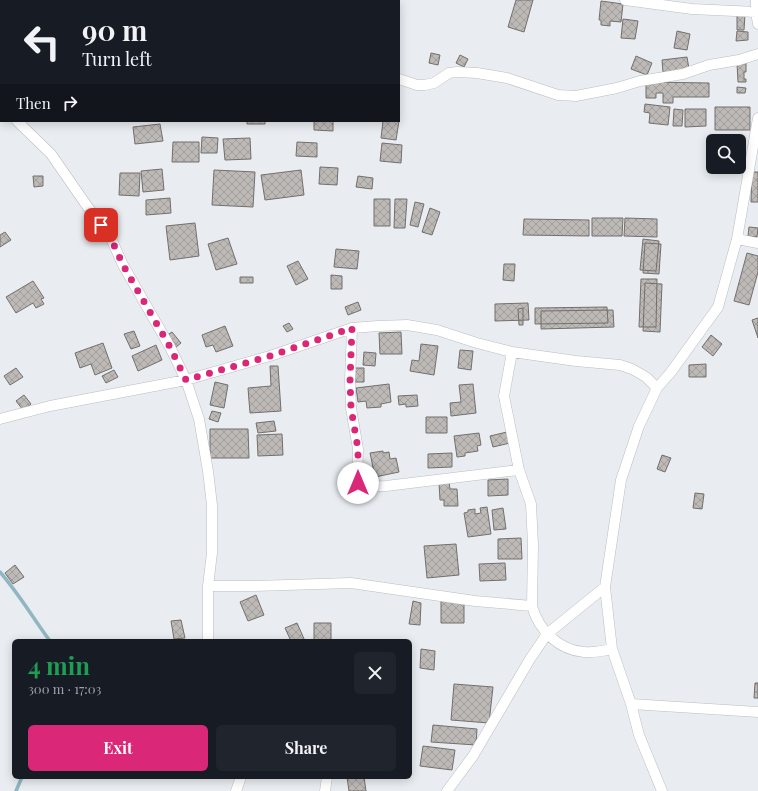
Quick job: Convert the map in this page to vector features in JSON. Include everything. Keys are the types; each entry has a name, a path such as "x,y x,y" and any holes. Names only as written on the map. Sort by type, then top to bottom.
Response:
{"street":[{"path":"625,0 692,9 756,12"},
{"path":"756,0 758,24"},
{"path":"400,79 417,85 425,85 434,83 449,74 457,72 477,73 507,78 558,95 576,96 617,88 640,81 683,74 709,65 739,60 758,54"},
{"path":"662,791 639,735 631,704 612,649 605,587 621,480 639,426 657,388 672,372 718,307 737,239 758,118"},
{"path":"18,122 51,154 87,206 109,234 123,265 170,347 186,380 199,419 208,470 212,505 212,553 208,586 208,639"},
{"path":"737,239 758,243"},
{"path":"0,420 50,406 186,380 270,356 352,328 407,325 437,330 477,343 512,352 576,361 620,364 646,377 657,388"},
{"path":"352,328 350,381 351,408 358,449 357,478 360,487 386,486 519,470"},
{"path":"512,352 504,396 519,470 532,504 532,606 538,621 547,634 560,645 573,650 592,652 612,649"},
{"path":"208,586 351,583 475,601 532,606"},
{"path":"447,791 472,756 530,659 547,634 605,587"},
{"path":"631,704 758,712"},
{"path":"236,791 240,779"},
{"path":"325,791 327,779"}],"building":[{"path":"516,0 533,0 524,32 508,27"},
{"path":"601,1 623,4 621,22 610,21 610,26 601,25 601,20 599,20"},
{"path":"737,14 745,14 744,30 737,30"},
{"path":"623,19 638,21 635,39 621,38"},
{"path":"677,31 690,34 687,50 674,48"},
{"path":"737,31 748,32 748,40 736,41"},
{"path":"431,53 440,55 438,65 429,63"},
{"path":"460,55 468,59 464,67 456,63"},
{"path":"636,56 652,63 647,75 631,69"},
{"path":"687,57 689,69 663,72 662,60"},
{"path":"737,63 746,63 744,79 746,79 746,82 738,82"},
{"path":"646,82 709,83 709,97 673,97 673,103 663,103 663,93 656,93 656,98 646,98"},
{"path":"737,87 746,88 745,93 737,93"},
{"path":"645,104 670,107 668,125 649,123 650,113 644,112"},
{"path":"715,107 750,107 750,130 715,130"},
{"path":"674,109 683,110 682,126 673,126"},
{"path":"685,109 706,109 706,126 685,127"},
{"path":"247,122 265,122 265,124 247,124"},
{"path":"314,122 333,122 333,131 314,130"},
{"path":"383,122 399,122 396,140 381,138"},
{"path":"160,124 163,141 135,144 133,127"},
{"path":"202,137 218,138 217,153 201,153"},
{"path":"250,138 251,159 225,160 223,139"},
{"path":"173,142 199,142 199,162 172,162"},
{"path":"297,142 317,143 317,157 296,156"},
{"path":"382,143 402,145 401,163 380,161"},
{"path":"320,167 338,168 337,185 319,184"},
{"path":"162,169 164,190 143,192 141,171"},
{"path":"214,170 255,172 253,207 212,205"},
{"path":"301,170 304,195 265,200 261,175"},
{"path":"752,172 758,172 758,202 751,202"},
{"path":"120,173 140,173 139,196 119,195"},
{"path":"33,176 43,176 43,186 34,187"},
{"path":"358,176 373,178 372,189 356,187"},
{"path":"170,198 171,213 146,215 146,200"},
{"path":"374,199 390,199 390,226 374,226"},
{"path":"395,199 407,199 405,228 394,228"},
{"path":"415,202 424,204 418,227 410,225"},
{"path":"430,208 440,212 432,235 422,232"},
{"path":"592,218 623,218 622,236 592,236"},
{"path":"625,218 657,219 657,237 624,236"},
{"path":"524,219 589,220 589,236 523,235"},
{"path":"195,223 199,256 170,260 166,226"},
{"path":"749,227 758,228 757,237 748,236"},
{"path":"5,232 11,240 0,247 0,235"},
{"path":"228,238 237,264 216,270 208,244"},
{"path":"643,239 659,241 656,271 640,270"},
{"path":"645,243 661,244 659,274 643,273"},
{"path":"336,249 359,251 357,269 334,267"},
{"path":"747,253 758,256 758,272 749,305 734,301"},
{"path":"298,261 308,279 296,285 287,266"},
{"path":"504,264 515,264 514,281 503,280"},
{"path":"331,275 342,276 342,289 331,289"},
{"path":"240,277 253,277 253,283 240,283"},
{"path":"641,279 657,279 656,327 639,327"},
{"path":"33,281 44,298 41,299 44,304 36,308 33,303 16,313 6,297"},
{"path":"645,283 662,284 660,332 643,331"},
{"path":"358,302 361,310 348,315 345,307"},
{"path":"528,303 529,320 495,321 495,304"},
{"path":"607,307 608,323 535,324 535,308"},
{"path":"523,308 523,325 519,325 518,309"},
{"path":"613,310 614,327 541,329 541,311"},
{"path":"758,318 758,338 752,320"},
{"path":"289,323 293,329 287,332 283,326"},
{"path":"225,326 233,346 216,352 213,345 206,347 202,335"},
{"path":"134,331 140,346 131,349 124,334"},
{"path":"172,332 181,343 175,348 166,336"},
{"path":"401,332 402,354 380,354 379,333"},
{"path":"711,335 722,344 713,356 702,347"},
{"path":"103,343 112,368 95,375 91,364 80,368 75,353"},
{"path":"421,344 438,346 434,375 410,371 412,360 419,361"},
{"path":"156,345 162,360 138,371 132,356"},
{"path":"460,350 473,351 471,370 458,368"},
{"path":"364,352 376,353 375,366 363,365"},
{"path":"706,364 706,377 689,377 689,365"},
{"path":"270,366 278,366 281,411 250,413 248,388 271,386"},
{"path":"16,368 23,377 10,385 4,376"},
{"path":"353,368 364,368 364,382 352,382"},
{"path":"114,370 118,377 106,383 102,376"},
{"path":"215,382 228,385 224,408 210,405"},
{"path":"389,384 391,402 381,404 381,407 367,408 366,401 358,402 356,388"},
{"path":"473,384 476,413 451,416 450,403 461,402 459,385"},
{"path":"24,395 31,404 23,410 16,401"},
{"path":"417,395 418,406 406,407 406,404 399,405 398,396"},
{"path":"212,411 221,413 218,422 209,419"},
{"path":"426,417 447,417 447,433 426,433"},
{"path":"274,421 276,431 258,433 256,423"},
{"path":"210,429 248,429 249,458 210,458"},
{"path":"507,432 510,443 493,447 490,436"},
{"path":"479,433 481,445 477,446 478,451 465,453 465,456 457,457 454,436"},
{"path":"282,434 283,455 258,456 257,435"},
{"path":"383,451 383,453 389,452 390,459 396,458 399,472 375,477 370,453"},
{"path":"452,453 452,467 428,468 428,454"},
{"path":"662,455 671,458 665,472 657,469"},
{"path":"508,479 508,495 488,496 488,480"},
{"path":"449,482 450,489 457,489 458,506 444,506 444,500 440,500 439,483"},
{"path":"695,493 704,494 702,509 693,508"},
{"path":"487,507 491,534 468,537 464,513 468,512 468,510 475,509 475,514 481,513 480,508"},
{"path":"503,508 506,529 494,530 492,510"},
{"path":"521,538 522,559 498,559 498,539"},
{"path":"456,544 459,575 427,578 424,546"},
{"path":"505,563 506,580 480,581 479,564"},
{"path":"15,565 24,577 13,584 5,573"},
{"path":"256,595 264,615 248,621 240,602"},
{"path":"441,600 464,601 464,623 441,623"},
{"path":"413,601 421,603 420,625 409,624"},
{"path":"181,620 185,638 174,639 171,621"},
{"path":"297,623 304,639 290,639 285,628"},
{"path":"314,623 331,623 331,639 314,639"},
{"path":"421,649 435,651 434,670 420,668"},
{"path":"755,683 758,683 758,698 754,698"},
{"path":"454,684 493,687 489,723 451,720"},
{"path":"433,725 477,729 476,745 431,742"},
{"path":"423,746 455,750 452,770 420,766"},
{"path":"347,779 364,779 366,791 349,791"}],"waterway":[{"path":"0,572 20,597 49,639"},
{"path":"16,791 21,779"}],"route":[{"path":"101,225 109,234 123,265 170,347 186,380 270,356 352,328 350,381 351,408 358,449 358,483"}]}
